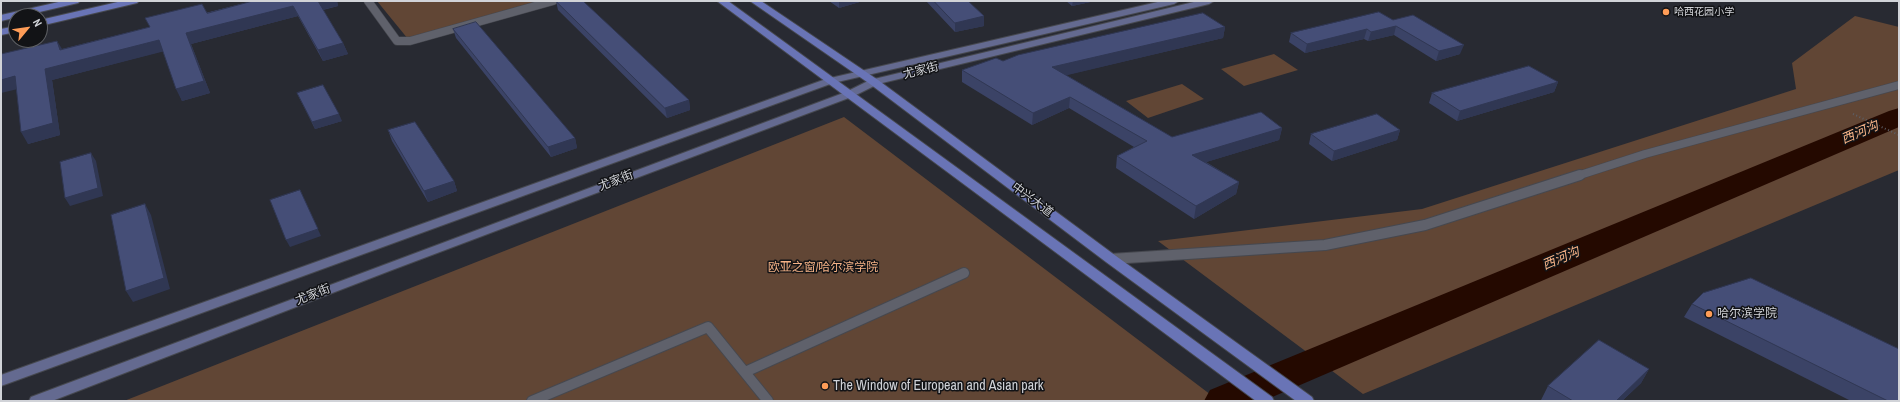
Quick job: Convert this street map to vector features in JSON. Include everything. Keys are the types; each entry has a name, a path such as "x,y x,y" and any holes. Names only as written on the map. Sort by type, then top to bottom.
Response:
{"main road":[{"path":"1,18 75,1"},
{"path":"48,21 134,1"},
{"name":"中兴大道","path":"722,1 1267,401"},
{"name":"中兴大道","path":"755,1 860,74 874,82 1111,259 1308,401"},
{"name":"尤家街","path":"1,381 830,81 1174,1"},
{"name":"尤家街","path":"36,401 850,94 874,82 1209,1"}],"lane":[{"path":"368,1 397,40 410,41 553,1"},
{"path":"1111,259 1325,245 1425,225 1645,154 1899,85"},
{"path":"745,372 964,273"},
{"path":"532,401 708,327 768,401"}],"path":[{"path":"1853,114 1899,135"}],"green space":[{"path":"377,1 541,1 408,39"},
{"path":"1855,16 1899,27 1899,170 1363,394 1158,241 1422,209 1796,89 1792,63"},
{"path":"1274,54 1298,70 1244,86 1221,69"},
{"path":"1182,84 1204,99 1148,118 1126,101"},
{"name":"欧亚之窗/哈尔滨学院","path":"844,117 1219,401 124,401"}],"building":[{"path":"253,1 318,1 343,43 318,50 293,6 186,33 204,81 176,89 159,40 45,69 53,123 21,132 15,76 1,80 1,54 27,48 48,48 48,43 57,41 60,50 150,27 145,18 202,4 207,13"},
{"path":"556,1 583,1 689,100 665,108"},
{"path":"934,1 968,1 984,16 955,23"},
{"path":"1379,12 1393,20 1413,15 1464,45 1439,51 1396,26 1371,32 1367,29 1307,44 1291,33"},
{"path":"1203,13 1225,27 1052,67 1172,137 1261,112 1282,128 1192,155 1239,182 1196,206 1117,156 1147,141 1070,97 1033,113 962,70 996,58 1003,61 1018,55"},
{"path":"476,22 575,138 548,147 453,29"},
{"path":"1529,66 1558,82 1460,111 1432,93"},
{"path":"323,85 339,114 312,122 297,93"},
{"path":"1377,114 1400,130 1334,151 1311,134"},
{"path":"415,122 454,181 424,191 388,130"},
{"path":"91,153 98,188 65,198 60,162"},
{"path":"300,190 318,229 286,240 270,200"},
{"path":"145,204 164,278 126,291 111,215"},
{"path":"1751,278 1899,349 1899,401 1888,401 1692,304 1703,293"},
{"path":"1599,340 1649,369 1616,401 1573,401 1548,386"}],"waterway":[{"name":"西河沟","path":"1224,401 1899,117"}],"place":[{"name":"哈西花园小学","path":"1666,12"},
{"name":"哈尔滨学院","path":"1709,314"},
{"name":"The Window of European and Asian park","path":"825,386"}]}
